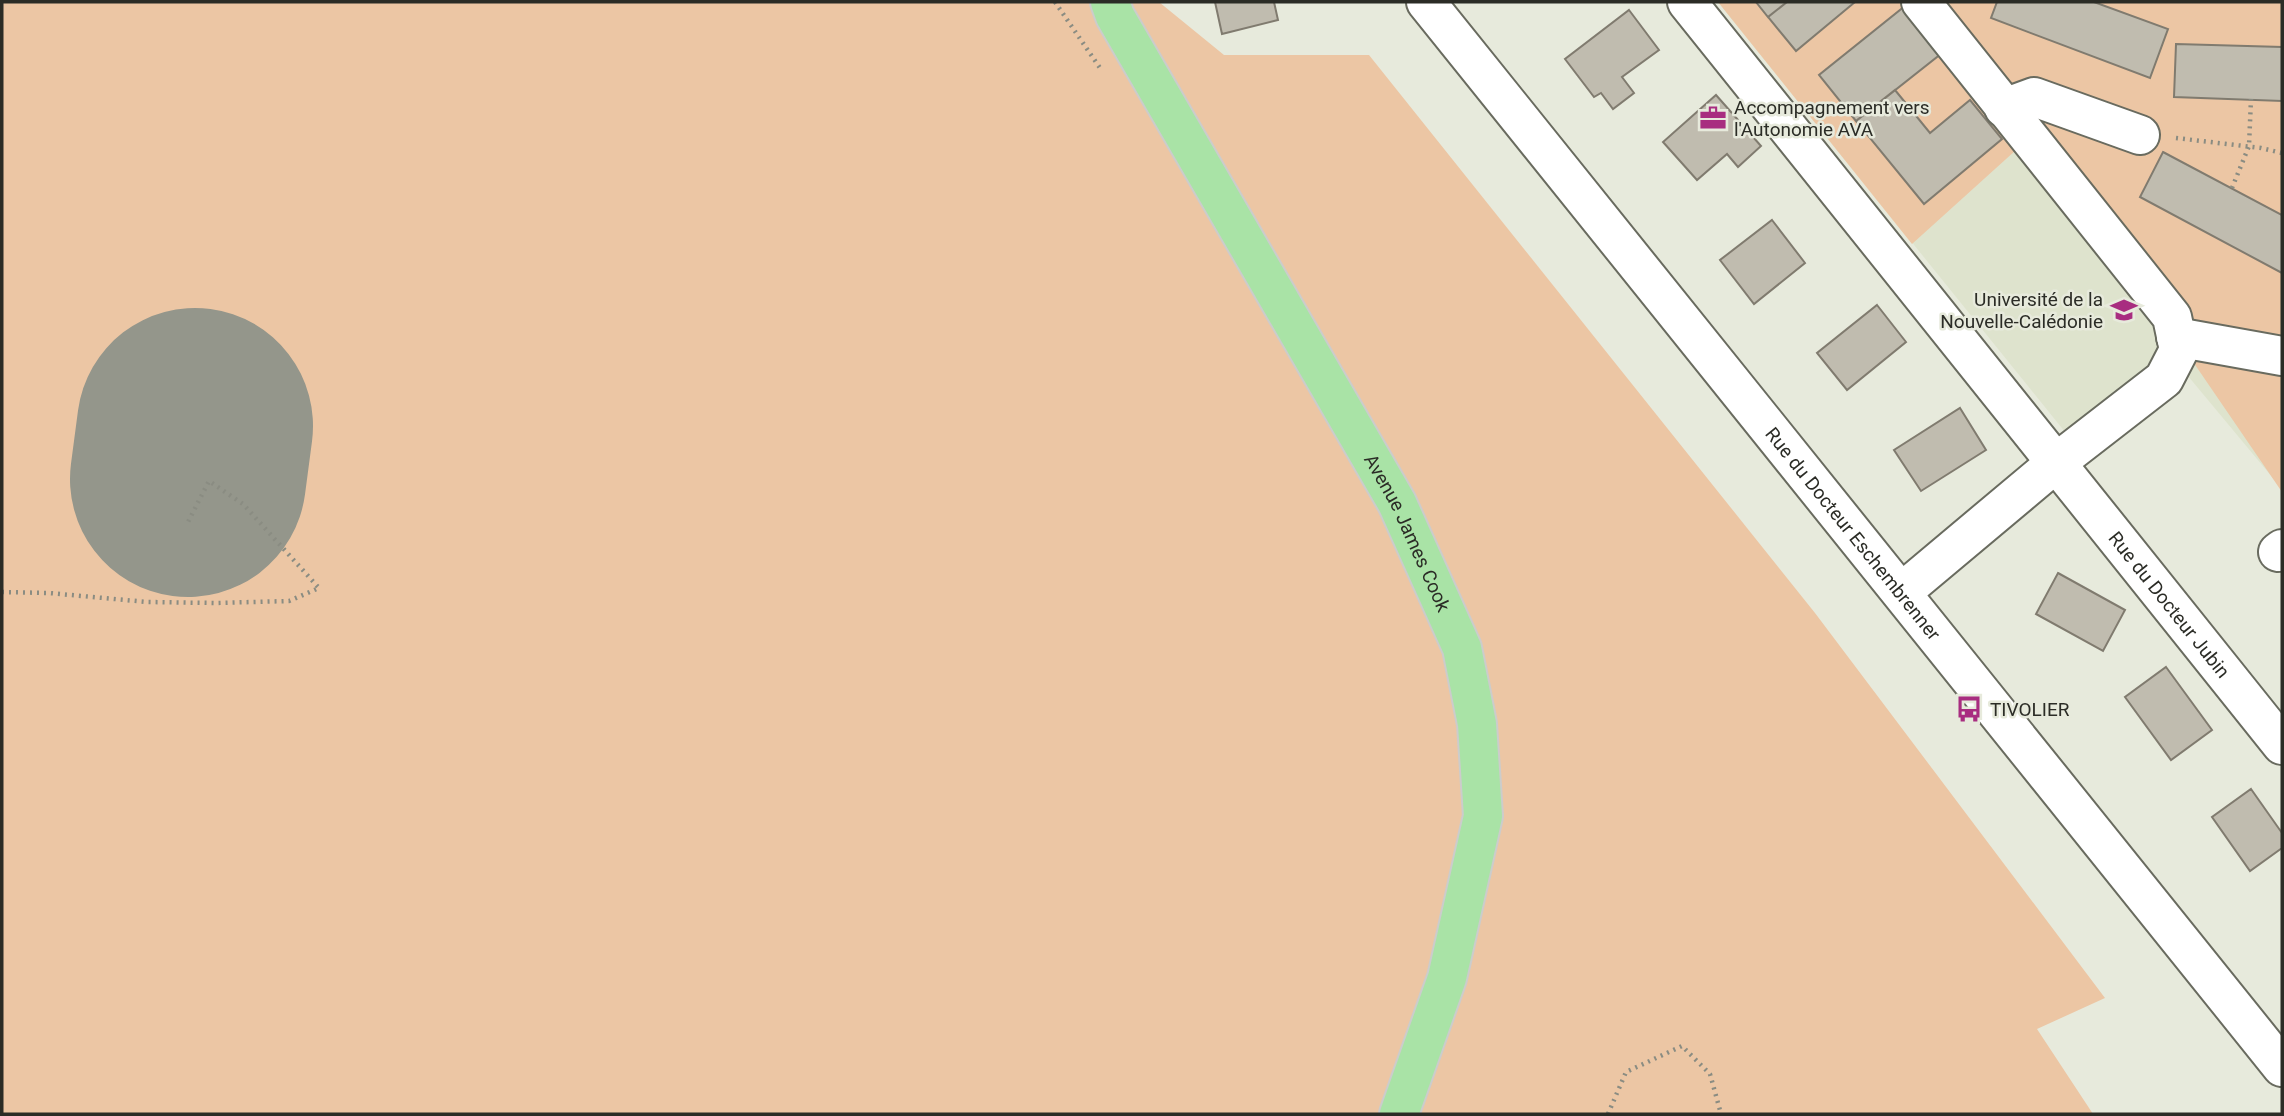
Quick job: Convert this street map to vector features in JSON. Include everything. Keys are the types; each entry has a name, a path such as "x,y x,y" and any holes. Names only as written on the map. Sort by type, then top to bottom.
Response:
{"main road":[{"name":"Avenue James Cook","path":"1110,2 1115,16 1397,503 1462,648 1477,724 1483,816 1447,978 1399,1114"}],"street":[{"name":"Rue du Docteur Eschembrenner","path":"1426,2 2282,1067"},
{"name":"Rue du Docteur Jubin","path":"1687,2 2282,745"},
{"path":"1902,592 2057,462 2164,379 2179,350 2172,317 1921,2"},
{"path":"2004,108 2034,97 2140,135"},
{"path":"2176,337 2282,356"}],"path":[{"path":"2232,188 2249,146 2251,99"},
{"path":"2140,135 2249,146 2282,153"},
{"path":"2,592 216,603 289,601 319,588 243,505 209,481 187,524"},
{"path":"1608,1114 1626,1072 1682,1046 1710,1074 1721,1114"}],"shaded area":[{"path":"2,2 1159,2 1224,55 1369,55 1815,613 2105,998 2037,1029 2093,1114 2,1114"},
{"name":"Université de la Nouvelle-Calédonie","path":"1718,2 2282,2 2282,489 2188,376 2086,458"},
{"name":"Université de la Nouvelle-Calédonie","path":"1718,2 2282,2 2282,492 2036,132 1912,244"}],"building":[{"path":"1215,2 1274,2 1278,20 1222,34"},
{"path":"1756,2 1787,2 1768,17"},
{"path":"1787,2 1855,2 1796,51 1768,17"},
{"path":"1997,2 2094,2 2168,29 2150,78 1991,18"},
{"path":"1905,6 1942,53 1856,121 1819,75"},
{"path":"1629,10 1659,50 1622,77 1634,93 1613,109 1601,93 1594,97 1565,59"},
{"path":"2176,44 2282,47 2282,101 2174,97"},
{"path":"1895,90 1930,133 1970,100 2002,139 1924,204 1856,121"},
{"name":"Accompagnement vers l'Autonomie AVA","path":"1716,95 1761,146 1738,167 1727,154 1697,180 1663,142"},
{"path":"2163,152 2282,215 2282,273 2140,197"},
{"path":"1772,220 1805,263 1754,304 1720,260"},
{"path":"1877,305 1906,342 1847,390 1817,353"},
{"path":"1960,408 1986,450 1921,491 1894,450"},
{"path":"2058,573 2125,610 2103,651 2036,614"},
{"path":"2166,667 2212,730 2171,760 2125,697"},
{"path":"2251,789 2282,833 2282,848 2250,871 2212,817"}],"runway":[{"path":"188,479 195,426"}],"place":[{"name":"Accompagnement vers l'Autonomie AVA","path":"1713,118"},
{"name":"Université de la Nouvelle-Calédonie","path":"2124,310"},
{"name":"TIVOLIER","path":"1969,709"}]}
